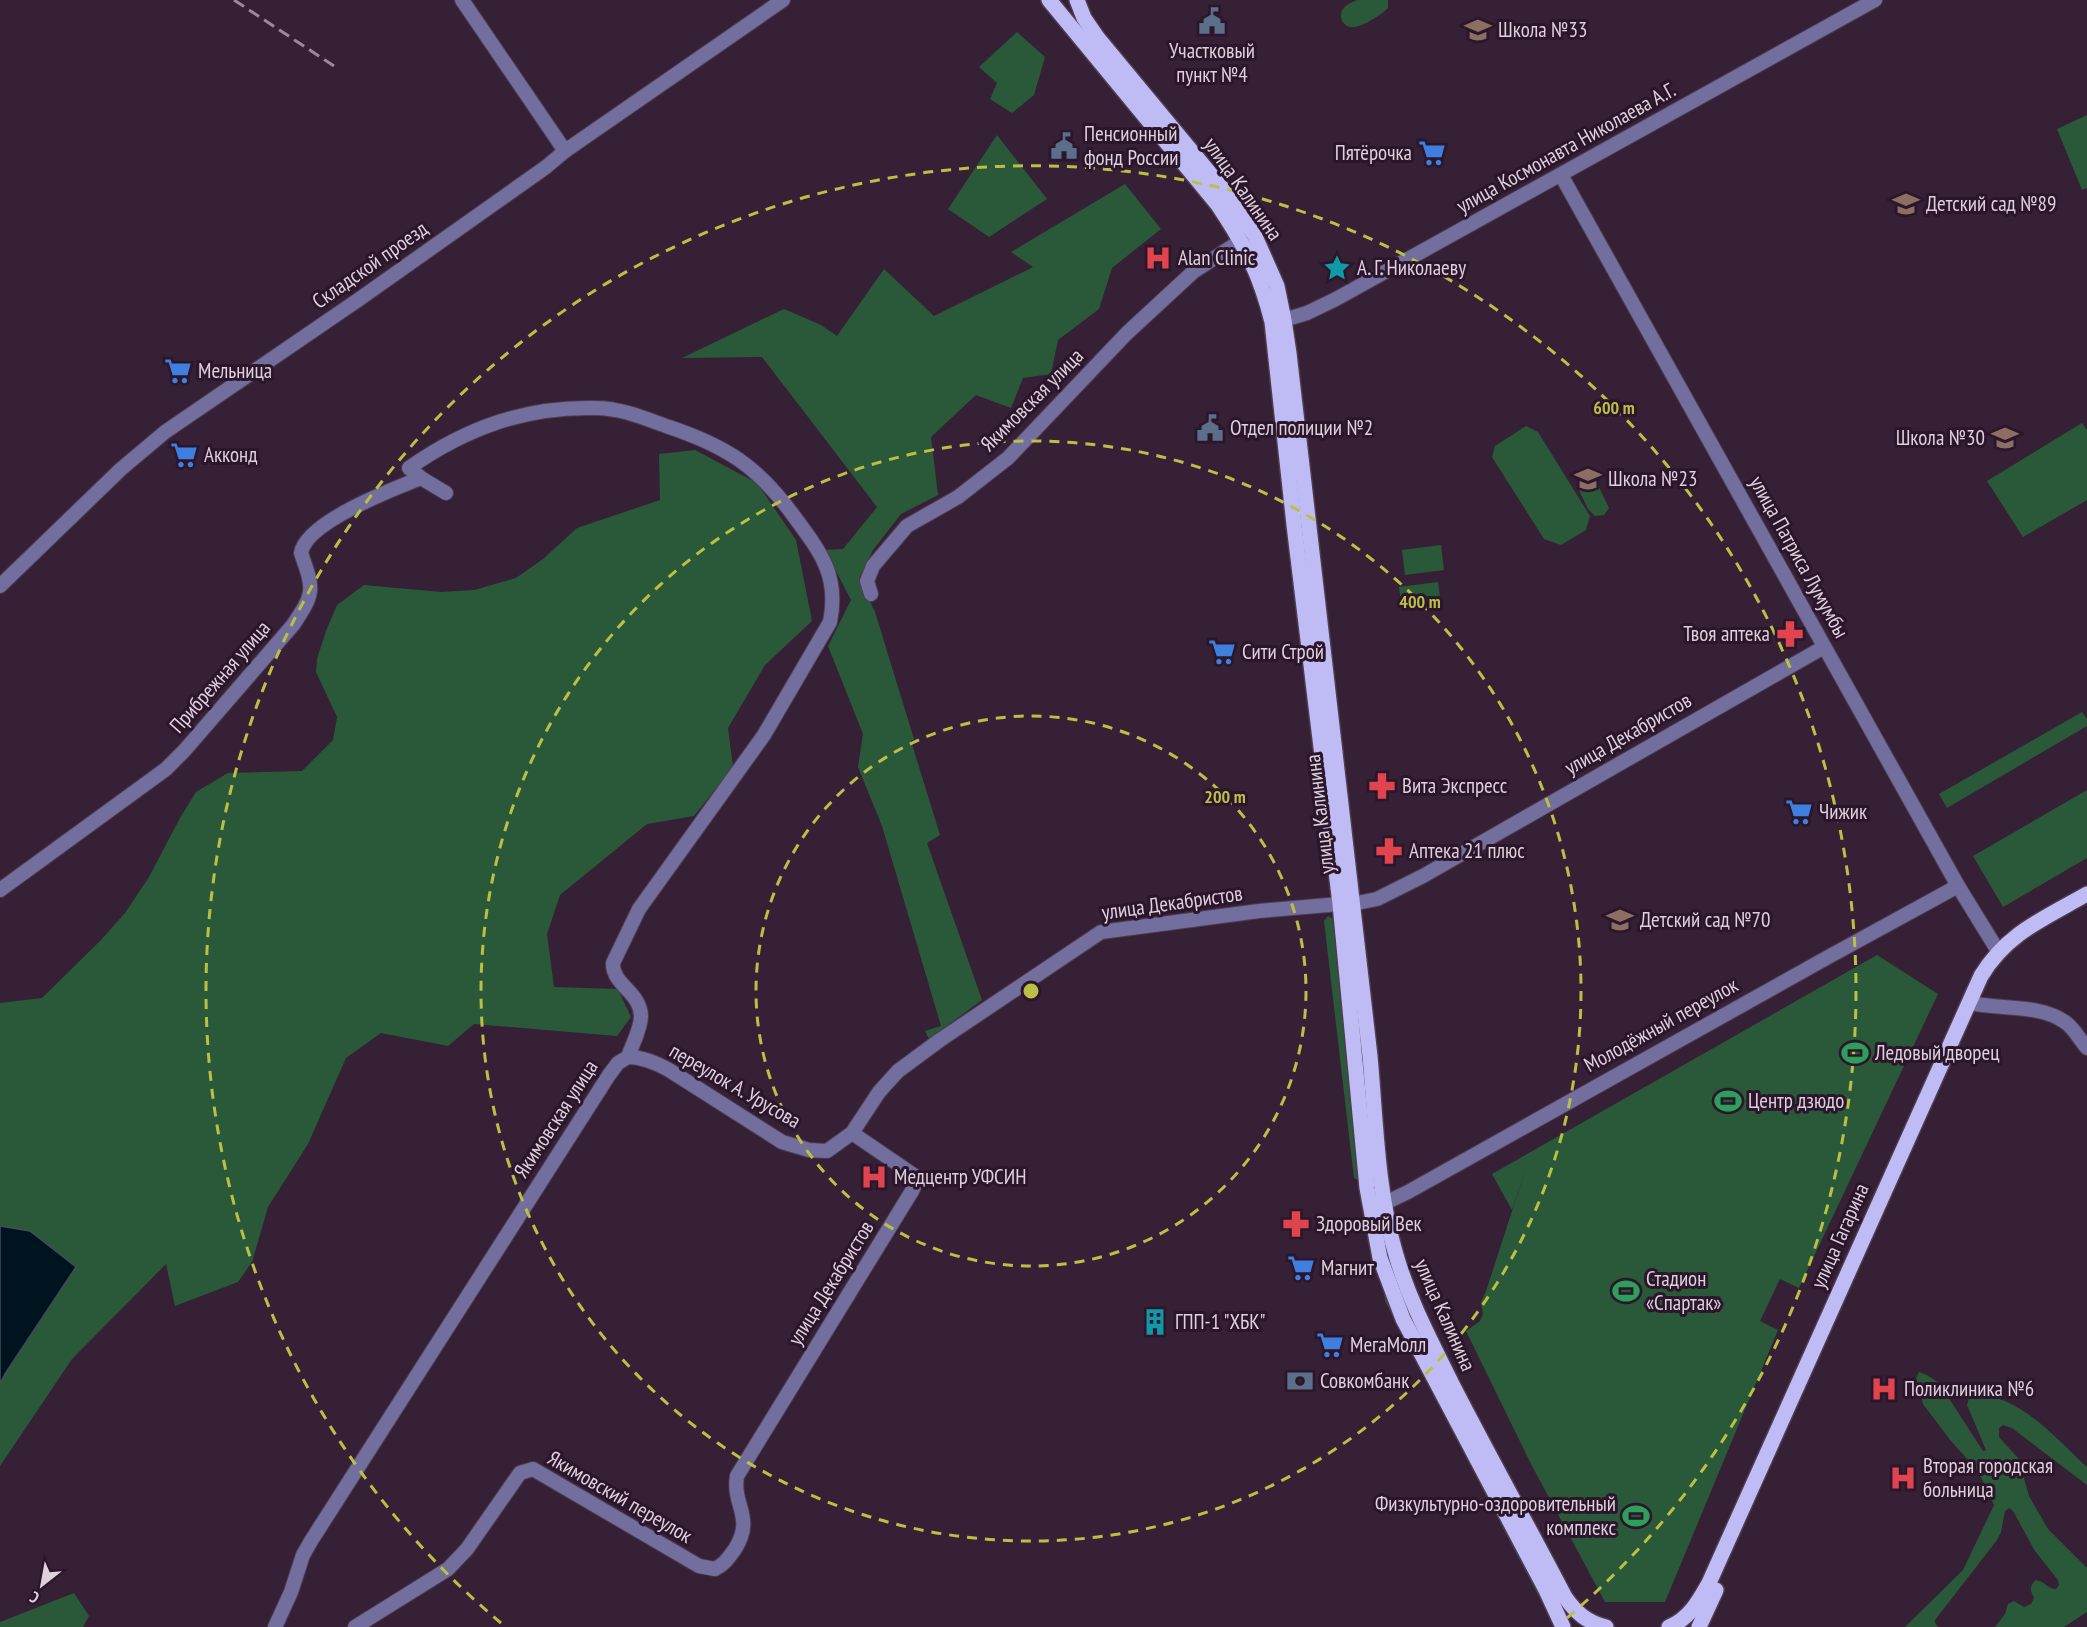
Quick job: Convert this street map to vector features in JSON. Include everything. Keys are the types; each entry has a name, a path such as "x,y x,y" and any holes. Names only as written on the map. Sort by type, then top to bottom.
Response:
{"main road":[{"name":"улица Калинина","path":"1049,0 1212,198 1242,240 1278,321"},
{"name":"улица Калинина","path":"1077,0 1093,32 1222,188 1254,234 1277,286 1278,321 1346,904 1388,1225 1416,1312 1566,1597 1575,1611 1596,1624 1606,1627"},
{"name":"улица Гагарина","path":"1700,1627 1973,992 1988,965 2022,931 2087,894"},
{"name":"улица Калинина","path":"1346,904 1367,1188 1380,1258 1403,1319 1541,1579 1563,1627"},
{"name":"улица Гагарина","path":"1904,1156 2001,954 2087,904"},
{"name":"улица Гагарина","path":"1669,1627 1690,1613 1699,1602 1811,1365"}],"street":[{"path":"462,0 565,151"},
{"name":"Складской проезд","path":"0,586 121,469 176,423 358,300 546,167 565,151 783,0"},
{"name":"улица Космонавта Николаева А.Г.","path":"1278,321 1307,313 1336,299 1875,0"},
{"name":"улица Патриса Лумумбы","path":"1561,175 1958,886 2001,954"},
{"name":"Якимовская улица","path":"871,594 867,580 873,566 907,526 958,497 1008,458 1127,333 1193,272 1242,240"},
{"name":"Якимовская улица","path":"275,1627 310,1541 609,1075 618,1063 628,1057 641,1016 632,992 616,978 612,971 613,963 639,909 764,735 830,622 834,603 832,582 825,560 777,492 759,474 698,436 629,413 597,408 557,410 514,416 484,425 435,449 409,468 421,478"},
{"path":"421,478 446,493"},
{"name":"Прибрежная улица","path":"0,890 87,825 152,781 184,751 306,606 311,594 311,583 301,553 315,533 360,502 421,478"},
{"name":"улица Декабристов","path":"737,1476 918,1178 852,1133 890,1079 940,1040 1101,932 1249,912 1346,904 1377,899 1423,876 1824,647"},
{"name":"Молодёжный переулок","path":"1385,1203 1958,886"},
{"path":"1976,1004 2029,1010 2053,1016 2067,1023 2087,1048"},
{"name":"переулок А. Урусова","path":"628,1057 651,1061 669,1070 765,1133 794,1146 826,1151 852,1133"},
{"name":"Якимовский переулок","path":"355,1627 448,1569 467,1549 520,1473 533,1469 687,1560 699,1566 715,1569 727,1561 742,1534 744,1525 735,1486 737,1476"}],"green space":[{"path":"1357,0 1388,0 1388,8 1367,22 1350,27 1344,24 1341,14 1345,7"},
{"path":"1017,32 1045,57 1034,95 1012,113 990,99 997,83 979,67"},
{"path":"2087,115 2087,188 2082,190 2057,129"},
{"path":"997,135 1047,199 989,237 948,209"},
{"path":"1125,184 1161,229 1112,268 1099,309 1058,340 1051,374 1023,378 1011,408 976,395 931,437 938,495 901,514 873,550 859,578 875,612 914,739 911,741 940,835 927,843 982,1000 929,1039 925,1031 941,1026 882,826 858,767 863,734 828,646 851,600 825,550 843,549 877,507 762,357 682,358 784,309 821,325 837,336 884,269 934,316 1033,267 1011,252"},
{"path":"2082,423 2087,430 2087,500 2023,537 1987,481"},
{"path":"1526,426 1538,432 1590,516 1586,530 1561,545 1544,539 1492,457 1495,446"},
{"path":"695,450 757,483 796,540 812,621 765,665 728,728 733,767 694,816 647,824 560,895 547,934 554,987 618,989 631,1017 617,1036 474,1024 448,1046 381,1033 346,1058 308,1144 268,1207 252,1262 238,1282 175,1306 166,1264 72,1359 0,1466 0,1384 5,1374 30,1231 0,1226 0,1003 42,998 101,940 125,913 149,877 196,792 228,773 302,771 333,740 337,717 316,672 317,659 337,605 364,585 441,592 474,590 516,578 543,559 577,528 660,500 659,454"},
{"path":"1585,478 1592,478 1596,481 1609,508 1604,515 1595,516 1588,509 1578,488"},
{"path":"1441,545 1444,570 1405,575 1402,550"},
{"path":"1438,582 1441,605 1402,610 1399,587"},
{"path":"2082,712 2087,719 2087,726 1947,808 1939,794"},
{"path":"2087,790 2087,858 2003,907 1973,856"},
{"path":"1328,916 1333,919 1362,1172 1358,1180 1354,1178 1324,921"},
{"path":"1877,955 1938,994 1799,1288 1780,1279 1760,1321 1778,1330 1665,1602 1605,1602 1531,1464 1466,1331 1480,1321 1483,1314 1481,1302 1486,1291 1528,1162 1512,1210 1492,1174"},
{"path":"1384,1291 1555,1617 1553,1621 1385,1301"},
{"path":"1919,1372 1939,1383 1983,1451 1986,1450 1967,1405 1970,1395 2004,1400 2019,1408 2048,1430 2087,1467 2087,1485 2012,1428 2003,1425 1999,1428 1999,1437 2018,1458 2029,1496 2048,1529 2087,1568 2087,1612 2064,1627 1995,1627 2005,1614 2008,1604 2014,1601 2024,1607 2031,1604 2034,1598 2031,1586 2036,1580 2053,1589 2059,1585 2058,1580 2035,1551 2013,1511 2009,1508 2005,1511 1997,1540 1935,1620 1938,1627 1905,1627 1963,1570 1994,1505 1978,1471 1951,1441 1923,1404 1916,1378"},
{"path":"74,1593 89,1616 83,1627 0,1627 0,1622"}],"water":[{"path":"0,1226 30,1231 76,1267 0,1384"}],"railway":[{"path":"234,0 334,66"}],"place":[{"name":"Участковый пункт №4","path":"1212,21"},
{"name":"Школа №33","path":"1478,30"},
{"name":"Пенсионный фонд России","path":"1064,146"},
{"name":"Пятёрочка","path":"1432,153"},
{"name":"Детский сад №89","path":"1906,204"},
{"name":"Alan Clinic","path":"1158,258"},
{"name":"А. Г. Николаеву","path":"1337,268"},
{"name":"Мельница","path":"178,371"},
{"name":"Отдел полиции №2","path":"1210,428"},
{"name":"Школа №30","path":"2005,438"},
{"name":"Акконд","path":"184,455"},
{"name":"Школа №23","path":"1588,479"},
{"name":"Твоя аптека","path":"1790,634"},
{"name":"Сити Строй","path":"1222,652"},
{"name":"Вита Экспресс","path":"1382,786"},
{"name":"Чижик","path":"1799,812"},
{"name":"Аптека 21 плюс","path":"1389,851"},
{"name":"Детский сад №70","path":"1620,920"},
{"name":"Ледовый дворец","path":"1855,1053"},
{"name":"Центр дзюдо","path":"1728,1101"},
{"name":"Медцентр УФСИН","path":"874,1177"},
{"name":"Здоровый Век","path":"1296,1224"},
{"name":"Магнит","path":"1301,1268"},
{"name":"Стадион «Спартак»","path":"1626,1291"},
{"name":"ГПП-1 \"ХБК\"","path":"1155,1322"},
{"name":"МегаМолл","path":"1330,1345"},
{"name":"Совкомбанк","path":"1300,1381"},
{"name":"Поликлиника №6","path":"1884,1389"},
{"name":"Вторая городская больница","path":"1903,1478"},
{"name":"Физкультурно-оздоровительный комплекс","path":"1636,1516"}]}
